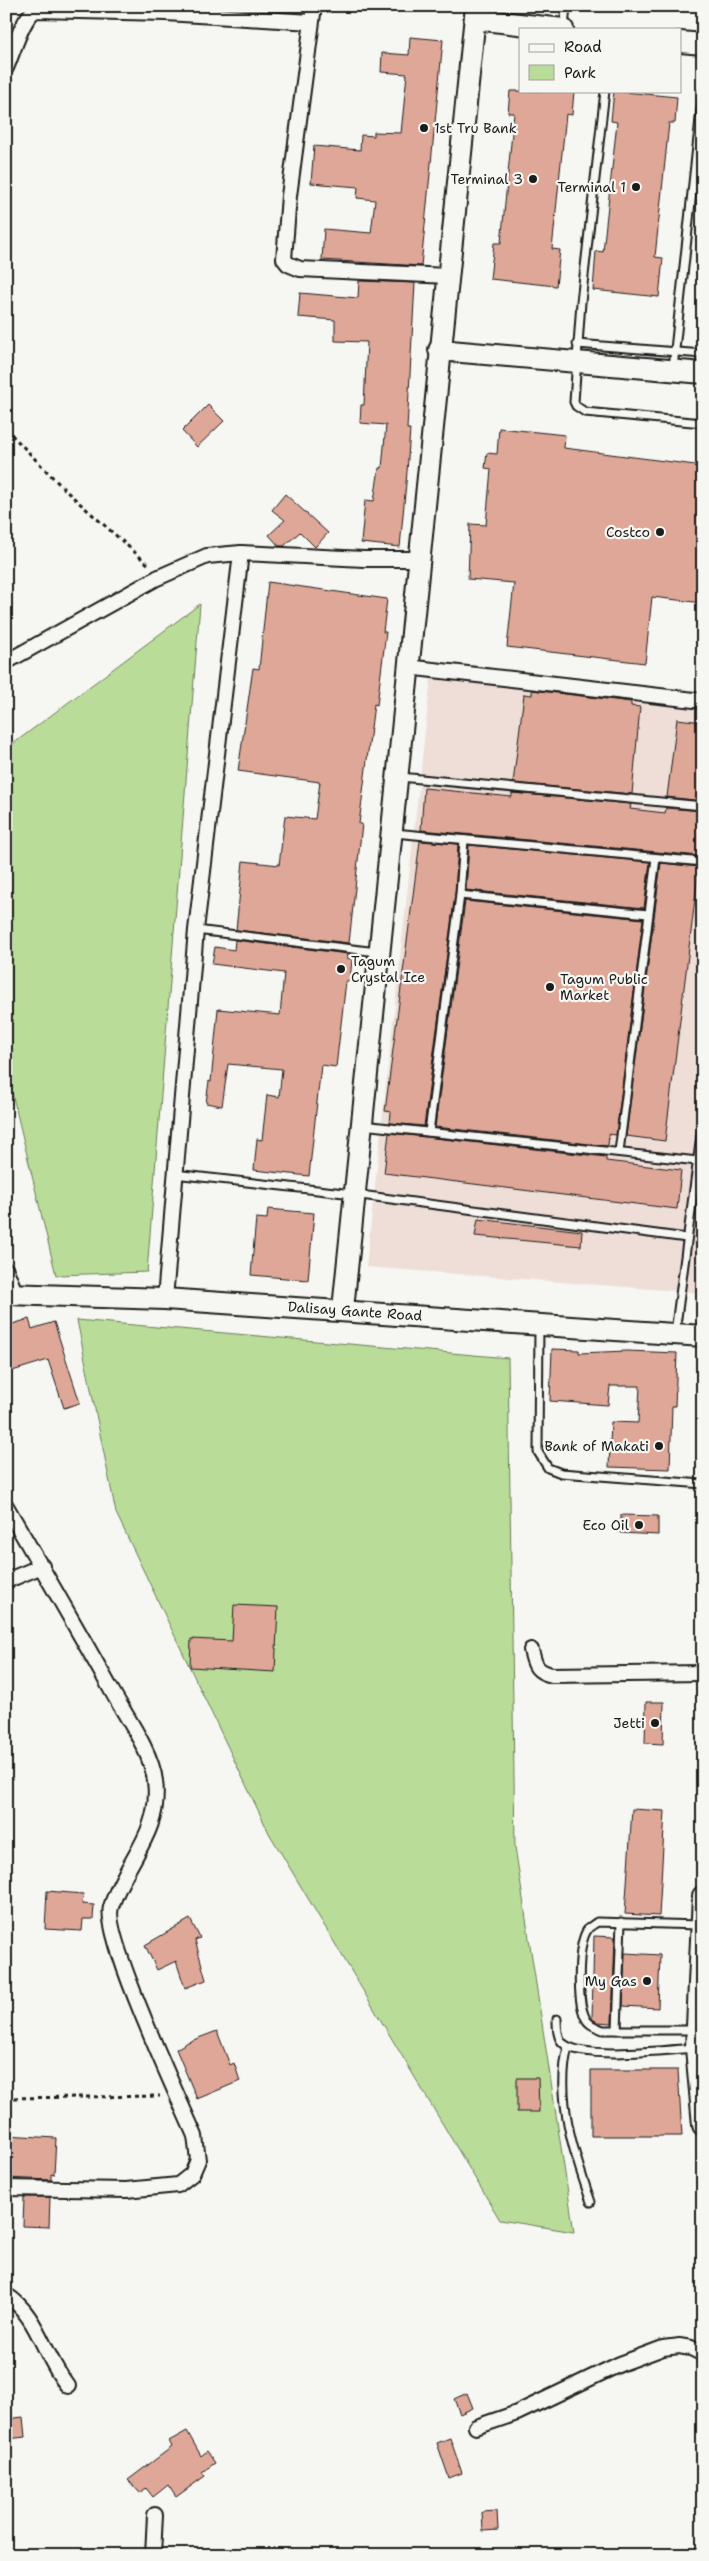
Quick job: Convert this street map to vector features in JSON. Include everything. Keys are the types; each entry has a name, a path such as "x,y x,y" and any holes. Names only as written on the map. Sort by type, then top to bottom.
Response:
{"main road":[{"path":"343,1309 360,1124 476,13 558,28"},
{"path":"682,42 703,44"},
{"path":"440,350 576,352 674,361 703,373"},
{"name":"Dalisay Gante Road","path":"11,1295 165,1299 343,1309 538,1326 703,1336"},
{"path":"703,1896 696,2039 697,2084 703,2125"}],"street":[{"path":"314,6 289,196 284,259 288,264 300,269 448,276"},
{"path":"6,68 26,20 36,10 166,13 311,22"},
{"path":"165,1299 196,930 241,553"},
{"path":"6,662 157,578 207,556 241,553 364,559 418,559"},
{"path":"407,667 703,701"},
{"path":"6,1270 11,1295"},
{"path":"6,1506 129,1720 149,1760 155,1780 156,1814 148,1834 129,1866 110,1908 111,1917 121,1960 195,2136 198,2160 192,2174 178,2185 126,2190 6,2188"},
{"path":"6,1581 42,1566"},
{"path":"532,1650 535,1668 552,1675 703,1673"},
{"path":"6,2295 22,2308 32,2322 51,2362 68,2386"},
{"path":"476,2427 517,2413 620,2364 663,2348 679,2346 691,2348 703,2354"},
{"path":"153,2555 156,2515"}],"lane":[{"path":"564,28 566,6"},
{"path":"703,91 674,361 703,354"},
{"path":"605,92 576,352 573,396 576,406 580,410 703,423"},
{"path":"396,777 703,806"},
{"path":"390,832 703,862"},
{"path":"429,1132 460,895 464,840"},
{"path":"619,1152 656,858"},
{"path":"460,895 648,914"},
{"path":"196,930 378,952"},
{"path":"675,1334 703,1120"},
{"path":"360,1124 698,1161"},
{"path":"174,1174 353,1194 687,1238"},
{"path":"538,1326 538,1452 548,1468 561,1473 703,1484"},
{"path":"696,2039 603,2030 593,2026 585,2018 579,1984 583,1940 588,1929 597,1922 702,1925"},
{"path":"617,2030 621,1922"},
{"path":"557,2019 559,2038 568,2046 590,2052 696,2039"},
{"path":"568,2046 564,2062 564,2099 580,2172 591,2202"}],"path":[{"path":"6,429 66,491 147,561 157,578"},
{"path":"6,2098 160,2096"}],"shaded area":[{"name":"Tagum Public Market","path":"431,677 703,707 703,1293 366,1267"}],"green space":[{"path":"200,604 147,1272 56,1275 6,1068 6,749"},
{"path":"77,1320 508,1358 515,1847 574,2232 500,2220 269,1833 116,1513"}],"building":[{"path":"410,37 443,40 421,266 322,260 324,229 371,233 375,200 357,198 358,187 311,183 314,146 360,150 361,135 374,136 374,132 401,133 407,74 381,72 382,53 409,55"},
{"name":"Terminal 3","path":"510,91 574,92 572,115 566,114 552,249 560,250 556,286 490,279 494,243 501,243 514,113 508,113"},
{"name":"Terminal 1","path":"614,92 677,97 675,123 669,123 655,257 663,258 659,297 593,290 596,251 603,252 617,122 611,121"},
{"path":"359,281 415,283 407,429 410,429 400,547 361,543 365,500 374,501 379,468 382,468 386,425 360,423 361,405 364,405 367,342 335,341 335,320 298,317 300,293 358,298"},
{"path":"208,405 224,421 197,447 182,431"},
{"path":"499,428 565,435 564,448 703,466 703,603 652,597 645,663 507,647 514,583 468,579 470,524 486,525 491,469 485,468 487,453 497,454"},
{"path":"285,494 328,533 315,547 300,532 284,546 279,546 269,535 285,520 272,510"},
{"path":"268,582 387,599 383,632 386,632 377,705 374,704 359,824 362,824 349,943 236,930 243,861 279,865 285,816 315,819 320,782 238,771 253,668 259,669"},
{"path":"532,690 631,702 631,706 640,707 632,794 513,783 524,694 532,695"},
{"path":"677,719 703,722 703,801 667,797"},
{"path":"424,788 512,797 512,793 631,804 630,809 665,813 666,808 703,811 703,854 700,854 700,856 421,830"},
{"path":"420,841 458,844 455,894 424,1126 390,1123 391,1112 385,1111"},
{"path":"469,845 650,862 644,908 466,890"},
{"path":"661,863 699,867 665,1141 626,1136"},
{"path":"465,901 643,919 616,1135 609,1134 608,1146 435,1127"},
{"path":"235,940 348,954 347,958 352,959 350,981 346,981 336,1067 321,1065 309,1176 254,1170 257,1139 262,1140 267,1095 279,1097 282,1069 228,1064 222,1106 206,1103 209,1081 211,1082 218,1009 280,1015 284,973 212,964 215,947 234,950"},
{"path":"389,1133 606,1157 606,1161 681,1170 677,1209 384,1173"},
{"path":"268,1209 314,1213 308,1280 251,1275 256,1218 267,1219"},
{"path":"478,1219 582,1231 581,1246 475,1236"},
{"path":"29,1319 32,1329 54,1322 80,1403 64,1408 48,1360 6,1373 6,1326"},
{"path":"552,1349 579,1350 579,1353 627,1351 677,1353 675,1406 672,1406 670,1469 609,1467 611,1422 638,1423 640,1386 610,1386 608,1405 550,1401"},
{"name":"Eco Oil","path":"621,1515 658,1516 658,1535 621,1533"},
{"path":"234,1605 278,1607 275,1672 190,1667 191,1639 232,1641"},
{"name":"Jetti","path":"646,1702 664,1702 663,1744 645,1743"},
{"path":"632,1809 665,1811 659,1916 625,1914"},
{"path":"47,1891 83,1894 82,1904 94,1905 93,1919 83,1919 82,1931 45,1929"},
{"path":"190,1919 200,1938 195,1940 206,1980 185,1988 176,1961 157,1970 145,1945"},
{"path":"594,1936 615,1937 612,2023 598,2022 592,2019"},
{"name":"My Gas","path":"625,1953 660,1955 658,2008 623,2006"},
{"path":"217,2031 230,2065 234,2063 240,2081 197,2099 176,2049 188,2042"},
{"path":"591,2070 678,2070 682,2136 591,2136"},
{"path":"517,2078 538,2078 539,2112 517,2112"},
{"path":"6,2135 56,2138 54,2175 51,2174 51,2180 6,2178"},
{"path":"24,2197 50,2197 49,2227 23,2226"},
{"path":"467,2393 473,2408 460,2414 454,2399"},
{"path":"23,2417 25,2437 8,2439 7,2419"},
{"path":"187,2431 201,2456 207,2451 215,2463 202,2472 205,2476 176,2497 168,2485 153,2497 146,2488 140,2493 128,2480 172,2447 169,2441"},
{"path":"450,2438 462,2473 449,2478 437,2443"},
{"path":"497,2511 498,2530 483,2531 482,2512"}],"place":[{"name":"1st Tru Bank","path":"424,128"},
{"name":"Terminal 3","path":"533,179"},
{"name":"Terminal 1","path":"636,187"},
{"name":"Costco","path":"660,532"},
{"name":"Tagum Crystal Ice","path":"341,969"},
{"name":"Tagum Public Market","path":"550,987"},
{"name":"Bank of Makati","path":"659,1446"},
{"name":"Eco Oil","path":"639,1525"},
{"name":"Jetti","path":"655,1723"},
{"name":"My Gas","path":"647,1981"}]}
